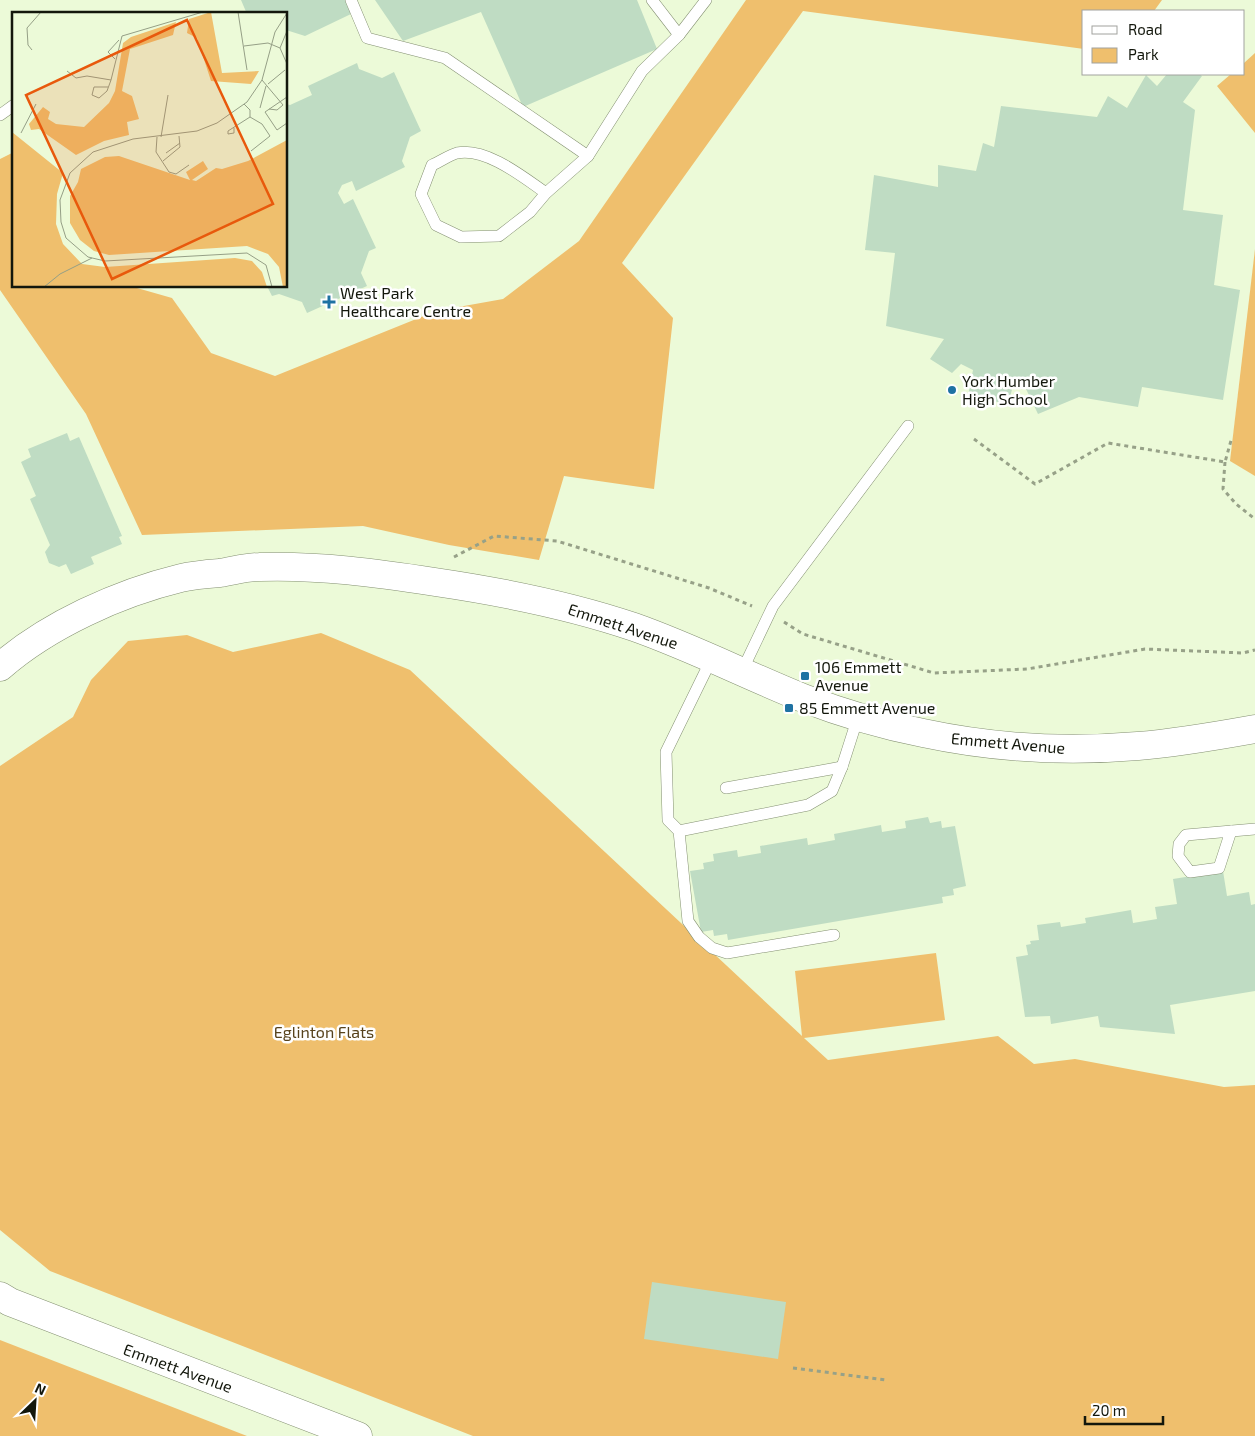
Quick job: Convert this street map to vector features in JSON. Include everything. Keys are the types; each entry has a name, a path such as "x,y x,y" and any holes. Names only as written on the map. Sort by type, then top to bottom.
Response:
{"street":[{"name":"Emmett Avenue","path":"0,667 12,656 48,632 90,611 131,594 183,578 254,567 296,566 415,579 550,602 634,627 804,698 858,717 926,734 983,743 1083,749 1138,746 1197,739 1255,729"},
{"name":"Emmett Avenue","path":"0,1296 10,1302 84,1332 358,1436"}],"lane":[{"path":"350,0 367,38 445,58 588,156"},
{"path":"652,0 679,35"},
{"path":"546,193 504,165 483,154 457,153 432,165 421,194 436,225 461,237 499,236 530,212 546,193 588,156 642,71 679,35 706,0"},
{"path":"0,115 12,106"},
{"path":"742,672 773,606 908,426"},
{"path":"712,658 666,752 668,820 679,831 688,921 699,937 712,948 727,953 834,934"},
{"path":"679,831 808,805 832,791 858,717"},
{"path":"726,788 842,767"},
{"path":"1231,831 1220,868 1190,872 1178,856 1179,844 1186,834 1255,829"}],"path":[{"path":"1232,437 1225,462 1224,489 1236,504 1255,519"},
{"path":"974,439 1035,484 1108,442 1225,462"},
{"path":"451,558 494,536 557,541 709,588 770,614 803,634 934,673 1027,669 1145,649 1243,653 1255,650"},
{"path":"793,1368 886,1380"}],"green space":[{"path":"746,0 1162,0 1155,10 1082,10 1082,49 803,11 622,263 673,318 654,489 564,476 539,560 449,545 363,526 142,535 86,414 0,290 0,159 12,153 12,288 137,288 172,298 211,353 275,376 436,311 503,299 579,241"},
{"path":"1255,53 1255,133 1217,86 1230,75 1245,75 1245,62"},
{"path":"1255,249 1255,476 1230,461"},
{"name":"Eglinton Flats","path":"321,633 410,670 802,1036 795,971 936,953 945,1020 804,1038 828,1060 998,1036 1034,1064 1075,1059 1224,1087 1255,1085 1255,1436 473,1436 50,1271 0,1230 0,766 73,717 91,680 128,641 187,635 233,652"},
{"path":"0,1340 247,1436 0,1436"}],"building":[{"path":"241,0 345,0 351,14 305,36 288,31 288,12 246,12"},
{"path":"375,0 637,0 657,49 523,107 481,12 403,41"},
{"path":"357,63 359,69 382,78 394,72 421,131 410,137 402,161 405,167 356,191 352,181 342,185 338,193 344,204 353,199 376,248 369,251 361,273 367,286 307,313 302,302 279,294 272,296 268,288 288,288 288,104 312,95 308,86"},
{"path":"1146,75 1157,86 1166,75 1202,76 1183,102 1195,110 1183,210 1223,215 1214,285 1240,290 1223,400 1142,387 1138,407 1079,397 1038,414 1026,389 1013,386 1008,404 968,396 973,370 961,364 952,373 930,359 944,339 886,326 895,253 865,250 874,175 938,187 938,165 976,171 983,143 994,147 1001,106 1097,117 1108,96 1127,108"},
{"path":"67,433 70,441 79,437 122,536 119,537 122,544 91,557 94,564 71,574 66,564 59,567 49,563 45,552 50,545 30,499 36,496 21,462 31,457 28,449"},
{"path":"928,817 930,823 941,821 942,828 955,826 966,886 953,889 954,895 942,897 943,903 728,940 727,934 714,936 713,930 701,932 690,871 704,869 703,863 714,861 713,854 737,850 738,857 761,853 760,846 807,838 808,845 835,840 834,834 881,825 882,832 906,828 905,821"},
{"path":"1223,871 1227,896 1249,892 1251,905 1255,904 1255,991 1170,1005 1175,1034 1100,1027 1098,1016 1051,1024 1050,1016 1025,1017 1016,957 1028,955 1026,945 1031,944 1030,941 1039,940 1037,925 1060,922 1061,927 1086,923 1085,918 1131,910 1133,923 1157,919 1155,907 1177,904 1173,879"},
{"path":"652,1282 786,1302 778,1359 644,1339"}],"place":[{"name":"West Park Healthcare Centre","path":"329,302"},
{"name":"York Humber High School","path":"952,390"},
{"name":"106 Emmett Avenue","path":"805,676"},
{"name":"85 Emmett Avenue","path":"789,708"}]}
